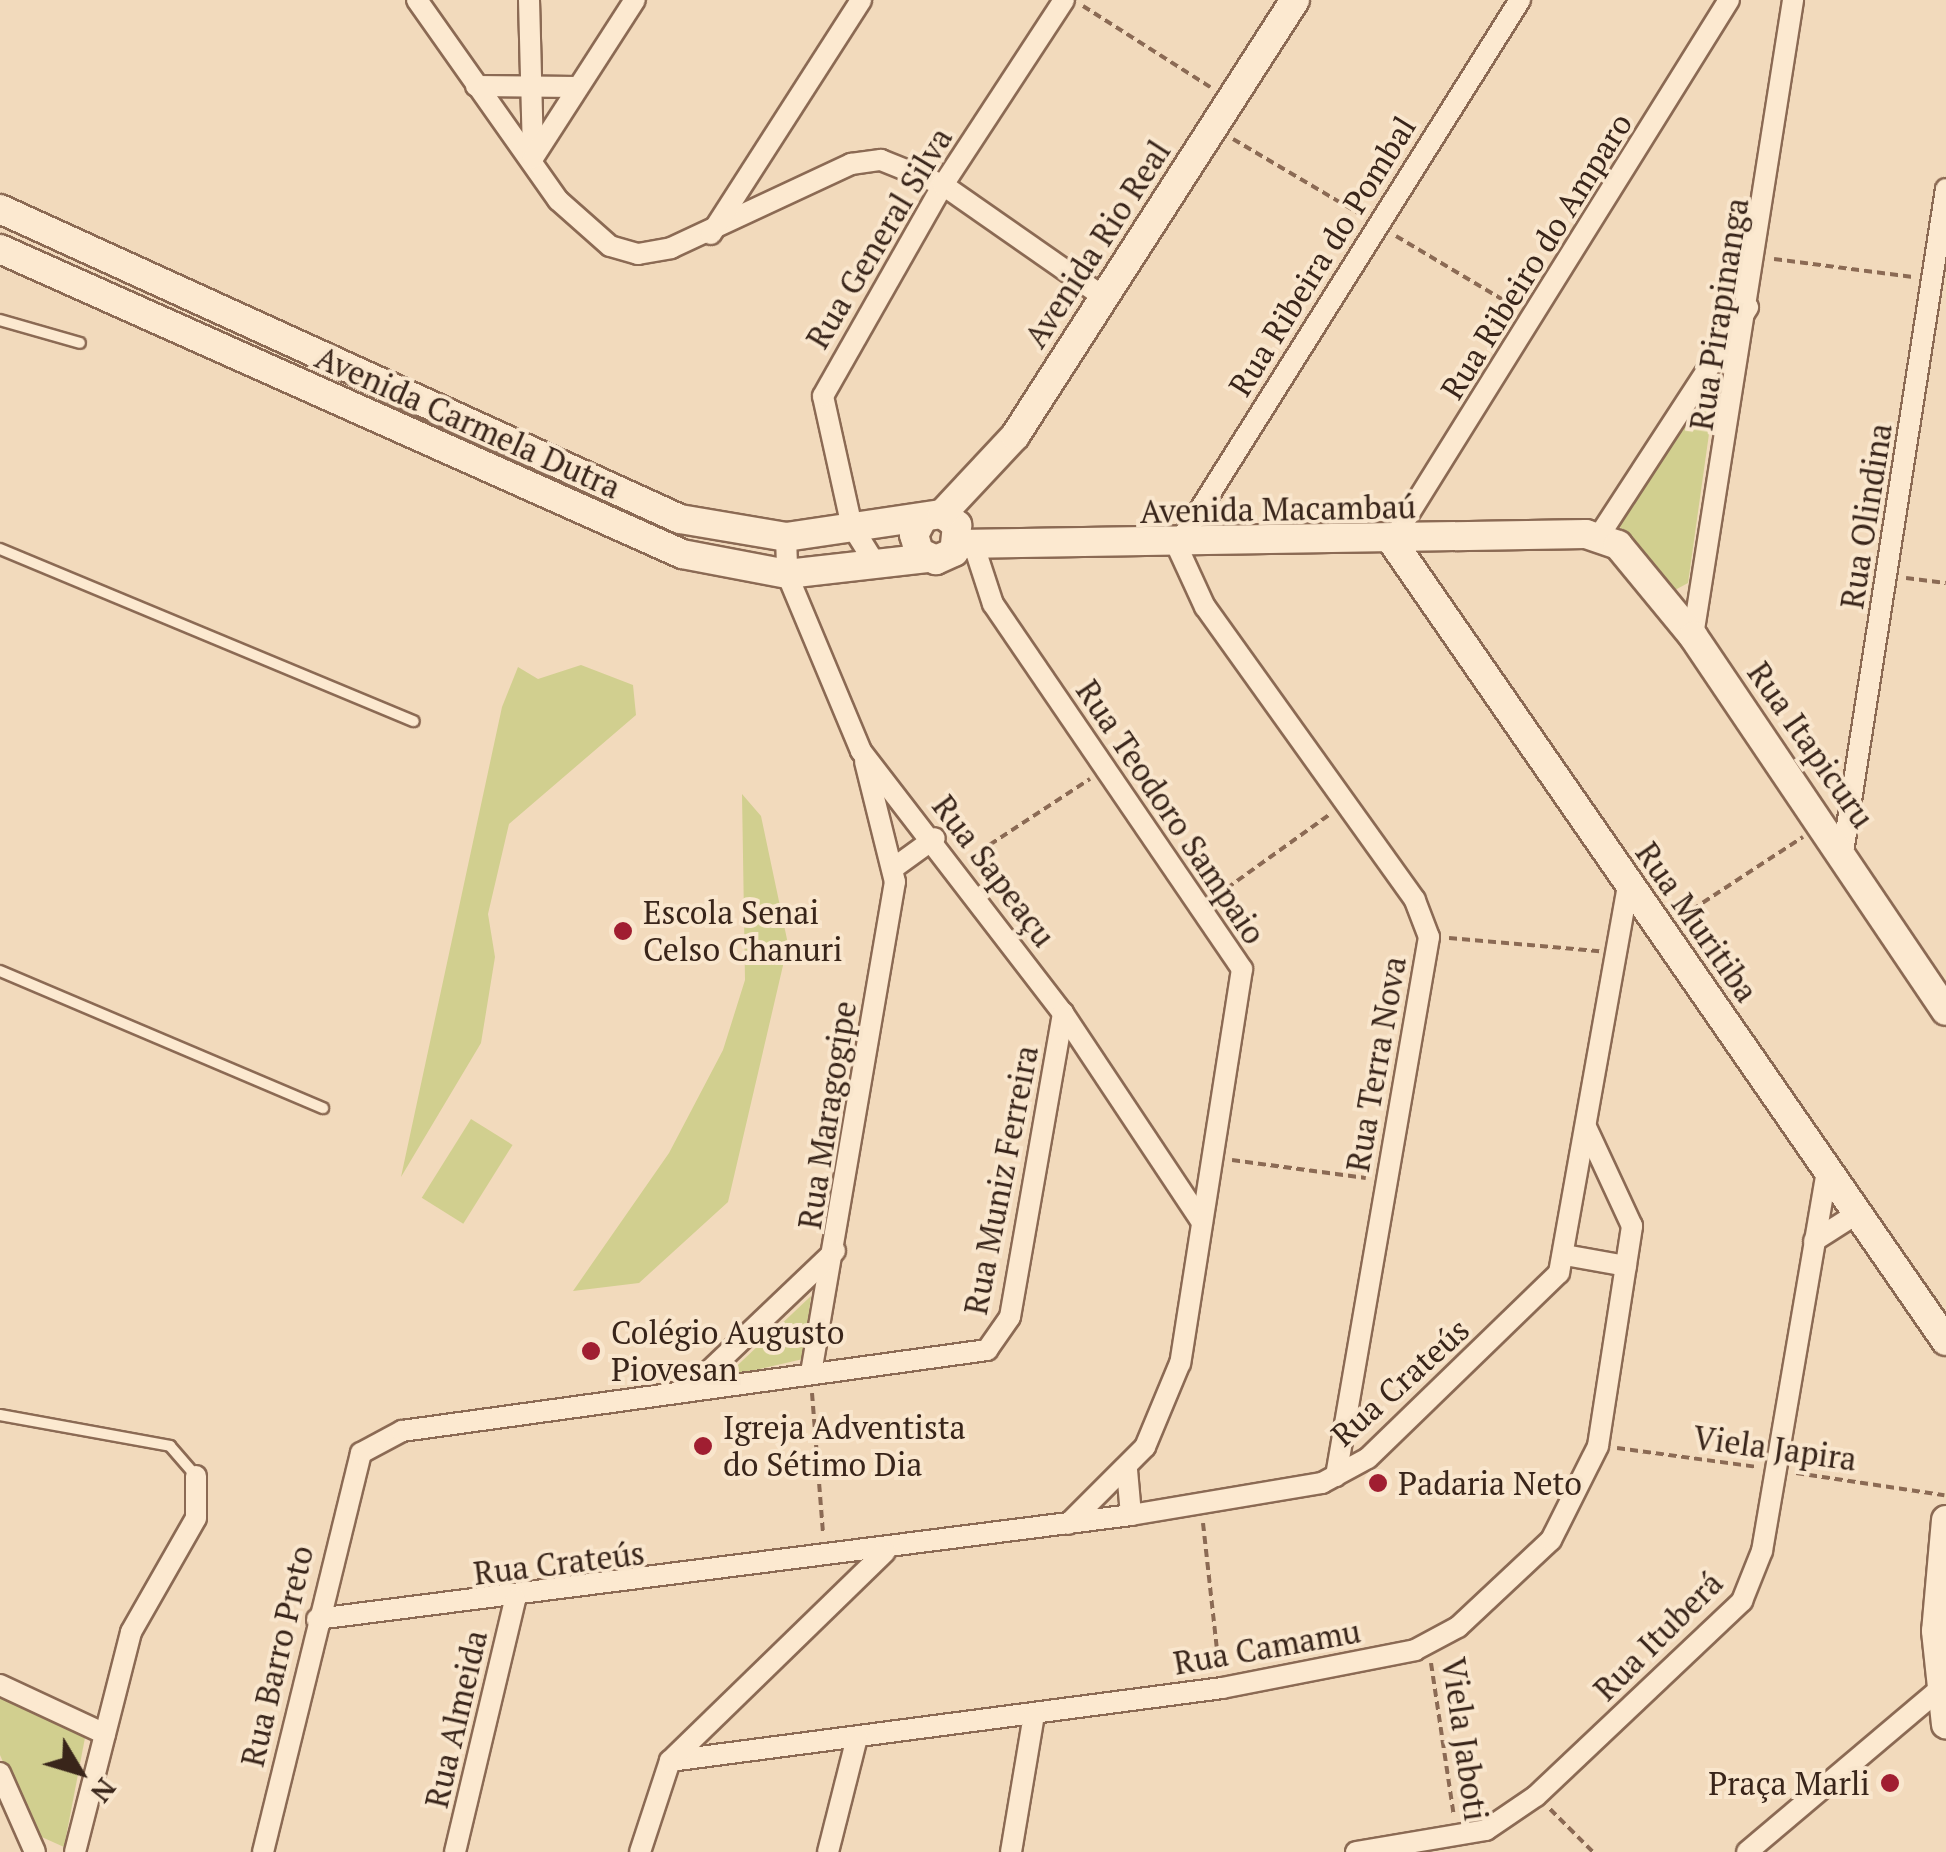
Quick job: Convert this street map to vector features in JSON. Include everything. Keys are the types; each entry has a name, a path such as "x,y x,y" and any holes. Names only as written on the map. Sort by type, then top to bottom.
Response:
{"street":[{"path":"417,0 558,200 610,246 638,254 710,236 850,164 881,160 943,186 1105,298"},
{"path":"529,0 532,158"},
{"path":"532,158 634,0"},
{"path":"710,236 862,0"},
{"name":"Rua General Silva","path":"852,527 824,396 943,186 1064,0"},
{"name":"Avenida Rio Real","path":"932,516 1016,436 1294,0"},
{"name":"Rua Ribeira do Pombal","path":"1177,546 1520,0"},
{"name":"Rua Ribeiro do Amparo","path":"1392,542 1728,0"},
{"name":"Rua Pirapinanga","path":"1693,636 1759,258 1793,0"},
{"path":"476,86 532,80 576,87"},
{"name":"Rua Olindina","path":"1843,852 1946,188"},
{"name":"Avenida Carmela Dutra","path":"0,209 680,519 786,537 932,516"},
{"name":"Avenida Carmela Dutra","path":"0,249 660,545 788,574 873,560 927,558"},
{"path":"1599,536 1751,302"},
{"path":"932,516 957,526 967,547 946,558 927,558 914,534 932,516"},
{"path":"852,527 873,560"},
{"name":"Avenida Macambaú","path":"967,547 1599,536"},
{"name":"Rua Itapicuru","path":"1599,536 1634,558 1693,636 1843,852 1946,1011"},
{"name":"Rua Sapeaçu","path":"786,537 788,574 861,751 934,838 1063,1013 1202,1222"},
{"name":"Rua Muritiba","path":"1392,542 1628,885 1942,1329"},
{"name":"Rua Terra Nova","path":"1177,546 1205,607 1416,900 1429,937 1386,1181 1350,1426 1336,1476"},
{"name":"Rua Teodoro Sampaio","path":"967,547 992,604 1242,968 1217,1158 1202,1222 1180,1363 1165,1410 1127,1470 1068,1524"},
{"name":"Rua Maragogipe","path":"811,1373 835,1251 895,867 861,751"},
{"path":"895,867 934,838"},
{"name":"Rua Crateús","path":"317,1619 514,1600 885,1552 1131,1515 1336,1476 1368,1458 1548,1288 1565,1255 1613,952 1628,885"},
{"name":"Rua Muniz Ferreira","path":"352,1473 375,1441 402,1431 986,1350 1001,1339 1063,1013"},
{"name":"Rua Camamu","path":"670,1760 1222,1688 1428,1643 1458,1628 1551,1540 1598,1446 1632,1226 1586,1126"},
{"name":"Rua Ituberá","path":"1356,1852 1458,1842 1536,1796 1742,1601 1762,1551 1827,1169"},
{"path":"1814,1241 1858,1214"},
{"path":"687,1392 835,1251"},
{"path":"1565,1255 1626,1266"},
{"path":"1350,1426 1368,1458"},
{"path":"1127,1470 1131,1515"},
{"name":"Rua Barro Preto","path":"263,1852 352,1473"},
{"path":"75,1852 131,1632 196,1518 196,1476"},
{"path":"1946,1520 1946,1724"},
{"path":"640,1852 670,1760 885,1552"},
{"path":"816,1560 844,1590"},
{"name":"Rua Almeida","path":"455,1852 514,1600"},
{"path":"1747,1852 1943,1684"},
{"path":"0,1685 105,1734"},
{"path":"1011,1852 1034,1714"},
{"path":"828,1852 857,1737"},
{"path":"0,1773 35,1852"}],"lane":[{"path":"0,320 80,343"},
{"path":"0,550 414,721"},
{"path":"0,971 323,1108"},
{"path":"0,1415 170,1446 196,1476"}],"path":[{"path":"1072,0 1230,100"},
{"path":"1759,258 1932,279"},
{"path":"1887,576 1946,583"},
{"path":"956,867 1106,768"},
{"path":"1202,906 1346,803"},
{"path":"1660,930 1805,836"},
{"path":"1429,937 1613,952"},
{"path":"1217,1158 1386,1181"},
{"path":"811,1373 816,1560"},
{"name":"Viela Japira","path":"1598,1446 1946,1495"},
{"path":"1200,1503 1222,1688"},
{"name":"Viela Jaboti","path":"1428,1643 1458,1842"},
{"path":"1562,1820 1593,1852"}],"shaded area":[{"path":"1717,377 1688,583 1675,590 1619,526"},
{"path":"581,665 633,685 636,715 509,824 488,914 495,957 481,1043 401,1177 502,707 518,667 538,679"},
{"path":"742,794 761,816 788,944 728,1202 639,1283 573,1291 669,1153 723,1050 745,980"},
{"path":"471,1119 513,1145 463,1224 422,1198"},
{"path":"811,1296 803,1359 725,1377"},
{"path":"0,1674 89,1717 64,1847 35,1834 0,1755"}],"place":[{"name":"Escola Senai Celso Chanuri","path":"623,931"},
{"name":"Colégio Augusto Piovesan","path":"591,1351"},
{"name":"Igreja Adventista do Sétimo Dia","path":"703,1446"},
{"name":"Padaria Neto","path":"1378,1483"},
{"name":"Praça Marli","path":"1890,1783"}]}
